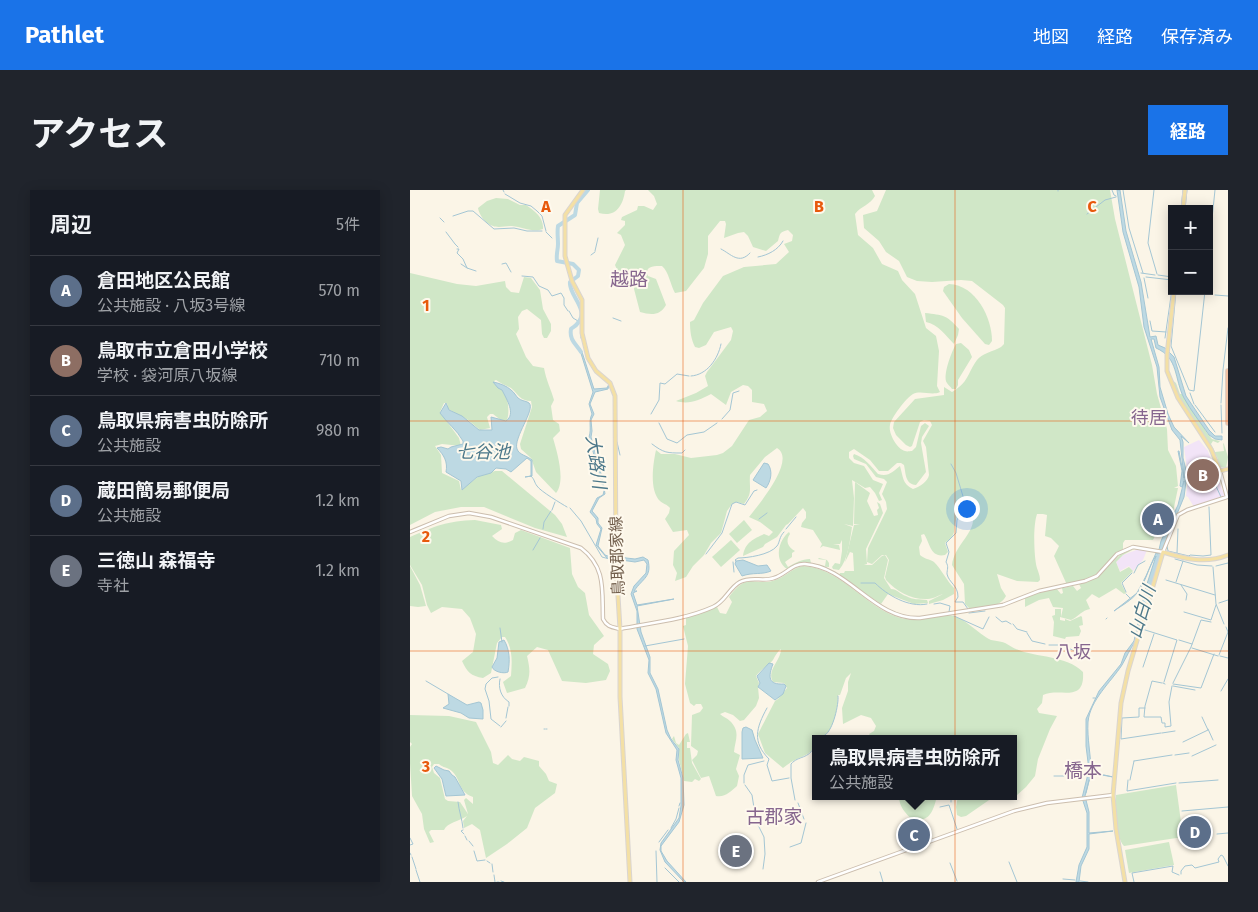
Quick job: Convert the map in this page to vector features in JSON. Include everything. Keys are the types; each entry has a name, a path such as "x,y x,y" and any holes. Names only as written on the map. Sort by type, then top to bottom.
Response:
{"highway":[{"path":"1228,372 1228,423"}],"main road":[{"name":"鳥取郡家線","path":"583,190 566,212 564,222 564,254 572,280 581,296 583,304 582,333 588,358 596,370 610,383 615,396 616,558 620,629 620,697 630,882"},
{"path":"1183,205 1185,190"},
{"path":"1174,295 1167,371 1178,398 1211,449 1220,471 1228,469"},
{"path":"1125,882 1116,830 1113,795 1123,691 1161,551 1201,561 1218,559 1228,555"}],"street":[{"path":"410,532 449,516 469,513 491,517 581,548 597,564 601,575 606,624 609,627 620,629 702,611 721,603 737,584 742,581 775,578 800,564 828,570 890,612 914,618 1003,605 1039,590 1092,579 1117,554 1133,547 1161,551 1178,515 1187,510 1227,497 1220,471"},
{"path":"818,882 1014,811 1047,803 1113,795"}],"shaded area":[{"path":"1199,440 1208,451 1225,497 1194,507 1186,496 1188,477 1184,447"},
{"path":"1139,549 1147,550 1143,560 1133,571 1129,566 1120,571 1116,562 1123,555"}],"green space":[{"path":"600,190 626,190 618,209 610,214 599,213"},
{"path":"648,190 872,190 875,196 873,199 855,214 858,235 873,248 882,264 898,271 902,280 915,294 926,328 936,336 939,351 937,386 940,392 913,394 899,408 890,425 890,432 894,440 902,450 907,451 912,451 916,447 921,426 925,423 929,426 922,437 921,443 926,472 916,485 908,481 904,465 901,463 897,463 888,471 879,471 870,460 854,449 849,452 849,458 854,463 864,466 873,480 883,484 879,493 882,500 879,501 870,487 865,488 852,480 854,498 853,526 844,524 852,527 847,555 839,570 832,567 835,563 840,564 842,540 840,544 833,544 839,545 840,550 823,546 820,548 822,544 813,530 801,527 806,518 806,512 803,508 777,537 763,547 743,556 750,542 764,534 769,536 773,532 760,522 749,517 767,493 779,472 782,454 777,448 765,457 750,475 750,493 744,504 737,502 732,504 727,511 721,533 711,543 686,577 675,581 677,573 673,565 674,551 689,535 687,530 673,532 665,519 670,508 660,501 653,484 656,450 661,454 675,454 691,458 723,453 732,446 749,420 760,417 767,411 764,404 752,402 752,390 748,386 743,385 731,392 726,405 711,394 690,402 676,401 708,386 705,376 731,340 733,331 731,327 714,332 706,345 699,348 695,347 690,322 694,320 703,303 723,276 744,267 776,264 789,252 784,244 792,241 793,235 788,230 782,232 778,241 766,251 753,247 744,232 724,238 726,224 725,221 720,221 708,236 708,254 704,268 686,291 675,293 662,266 647,270 648,276 656,279 666,305 664,309 655,314 640,312 634,289 634,281 622,276 615,265 625,245 621,235 617,233 625,225 625,221 621,220 622,217 637,210 638,206 644,206 653,210 657,204 654,196"},
{"path":"886,190 1110,190 1115,219 1167,429 1168,450 1176,466 1178,486 1174,488 1178,488 1173,512 1168,518 1155,511 1147,527 1157,532 1153,540 1125,540 1123,549 1094,576 1067,585 1054,556 1059,546 1051,538 1045,536 1047,515 1037,514 1034,546 1040,580 1038,582 1017,581 997,574 1001,588 1006,596 1000,603 975,609 970,609 965,604 964,584 952,565 958,548 972,527 972,511 966,502 962,504 953,535 945,543 948,552 945,555 933,552 924,534 921,535 922,541 919,547 920,555 937,565 954,588 954,594 929,604 929,601 943,594 922,599 905,594 886,580 889,560 886,555 882,555 872,564 867,562 868,548 887,509 882,494 887,482 876,477 866,464 854,459 854,454 870,465 878,474 888,474 900,466 909,487 913,489 921,485 929,475 926,447 923,441 932,425 930,421 924,420 920,422 910,447 896,435 893,428 894,422 915,399 944,395 944,387 952,392 958,388 965,381 979,358 1004,344 1005,308 1003,305 972,281 932,282 917,281 907,277 899,261 886,252 879,241 864,228 863,215 877,211"},
{"path":"496,198 508,199 520,205 526,205 536,212 542,221 543,229 535,230 512,226 497,227 488,223 481,216 478,208 487,201"},
{"path":"410,273 457,284 476,286 505,281 506,287 511,292 519,293 524,277 531,278 540,290 543,309 551,324 551,331 547,338 544,338 541,320 527,309 522,311 518,317 519,329 516,334 526,357 533,366 544,368 554,400 551,406 553,420 559,424 560,431 553,438 560,474 559,488 556,493 536,472 531,458 521,449 520,444 532,407 531,401 522,398 511,388 496,380 494,381 503,390 507,400 507,420 502,421 493,414 490,414 487,417 490,428 480,430 468,420 448,409 447,403 444,403 440,412 459,438 461,446 442,444 435,446 441,455 442,473 459,481 461,490 479,476 502,471 555,515 562,524 567,537 535,528 484,507 461,507 435,512 410,525"},
{"path":"949,284 967,290 981,304 986,313 991,332 992,341 989,345 985,344 962,318 943,291 944,287"},
{"path":"925,313 944,316 955,324 959,329 954,344 938,328 926,322"},
{"path":"961,343 969,350 972,357 958,380 956,389 952,389 946,380 947,369 956,344"},
{"path":"1171,379 1176,383 1180,394 1183,394 1207,433 1212,439 1220,441 1218,443 1213,441 1211,444 1215,452 1224,451 1224,444 1228,457 1226,468 1220,467 1217,457 1179,399"},
{"path":"855,482 870,493 867,501 874,516 878,515 877,510 879,508 877,502 880,504 883,513 866,549 867,564 864,565 872,565 885,555 888,560 884,578 891,589 911,598 927,600 928,603 914,604 888,594 881,604 839,576 840,573 845,571 854,571 853,553 850,552 845,562 854,525 860,525 854,524"},
{"path":"475,520 501,525 502,529 492,536 502,542 513,540 515,533 521,530 570,548 572,574 578,587 585,593 589,615 604,636 594,645 593,654 608,664 610,671 606,680 586,683 562,681 548,650 537,647 527,656 529,672 525,688 507,693 503,682 511,676 512,661 511,651 505,637 502,637 497,643 491,673 483,678 472,675 468,671 462,661 473,652 476,634 470,618 462,609 442,607 431,613 422,585 410,565 410,537 441,525"},
{"path":"744,520 752,530 737,543 729,534"},
{"path":"789,532 788,544 795,551 792,553 792,557 785,562 788,567 801,560 810,559 811,563 825,566 826,560 819,558 827,560 829,567 798,564 787,569 780,561 779,551 782,540"},
{"path":"731,540 740,550 721,567 712,557"},
{"path":"1136,548 1123,555 1116,562 1120,572 1129,567 1133,571 1121,583 1126,593 1124,594 1116,588 1099,598 1092,594 1086,600 1090,609 1071,620 1060,617 1060,620 1070,621 1082,617 1083,625 1079,626 1081,631 1079,636 1066,637 1065,639 1053,636 1054,622 1052,616 1055,615 1055,609 1061,609 1061,617 1063,608 1053,607 1049,598 1039,600 1025,607 1025,597 1040,591 1056,588 1061,594 1063,593 1062,588 1073,586 1077,591 1081,588 1079,584 1095,578 1121,554"},
{"path":"410,566 420,585 426,606 410,606"},
{"path":"803,566 816,568 827,573 881,609 903,619 954,616 960,618 991,640 1004,643 1024,652 1068,662 1083,672 1083,682 1076,691 1043,695 1042,703 1037,709 1039,713 1057,716 1038,759 1035,776 1026,787 1017,795 1017,735 870,735 876,726 871,718 861,715 843,724 842,708 848,691 851,673 846,678 840,695 838,695 835,716 829,731 825,735 812,735 812,750 783,768 765,753 758,734 775,701 787,688 784,683 773,682 771,678 772,669 779,658 781,649 773,660 756,676 759,683 759,698 756,706 744,720 740,721 733,715 725,712 720,714 730,721 736,732 734,752 740,755 736,769 739,776 737,786 725,795 716,796 709,776 701,778 692,760 698,751 691,746 692,715 700,712 703,708 701,704 694,706 690,703 685,684 688,646 683,626 686,625 686,617 717,607 720,613 726,614 732,602 729,597 742,584 752,581 763,582 778,579"},
{"path":"410,715 449,716 476,722 491,752 493,763 498,765 508,755 512,759 520,761 524,757 539,761 539,766 549,781 557,784 555,793 535,808 527,828 486,858 480,830 472,824 464,828 463,821 467,816 446,827 444,830 431,830 429,832 434,842 430,843 424,829 422,814 412,796 410,747 412,744 410,742","holes":["434,764 439,764 453,772 461,788 473,797 473,804 466,798 464,800 468,814 460,802 445,799 440,778 434,773 432,767"]},
{"path":"688,733 690,742 687,742 687,748 690,748 692,763 701,779 699,781 695,779 692,782 684,781 679,760 679,748 672,739 674,736 676,743 679,745"},
{"path":"1176,785 1183,837 1124,846 1119,836 1116,795"},
{"path":"900,800 936,800 930,815 927,818 918,820 912,820"},
{"path":"957,800 989,800 966,816 961,817 957,815"},
{"path":"1169,842 1174,865 1129,873 1125,850"}],"water":[{"path":"1117,190 1120,190 1126,231 1141,282 1150,337 1156,336 1158,345 1165,348 1174,357 1186,396 1209,430 1215,436 1222,436 1222,440 1215,439 1209,435 1184,398 1169,357 1156,348 1154,339 1151,339 1159,367 1160,387 1168,414 1174,427 1189,443 1181,436 1187,474 1184,497 1163,548 1135,642 1122,665 1097,699 1090,714 1088,728 1091,772 1113,777 1091,773 1085,796 1089,812 1089,833 1113,831 1089,834 1089,849 1081,866 1079,882 1076,882 1079,865 1087,847 1087,813 1082,798 1089,770 1086,746 1086,719 1099,691 1121,664 1125,653 1134,641 1146,587 1156,556 1143,585 1137,593 1156,553 1158,554 1161,541 1178,505 1184,481 1182,487 1180,486 1182,471 1178,451 1184,478 1180,440 1172,430 1160,397 1157,367 1144,327 1139,287 1123,232"},
{"path":"579,347 594,389 607,388 609,384 608,389 595,392 590,404 594,414 591,420 591,437 605,494 599,498 592,511 598,518 598,523 602,528 598,546 605,555 610,557 635,559 643,557 648,560 648,574 634,591 637,591 633,593 637,605 674,599 637,606 641,632 650,657 650,673 658,689 667,730 679,749 678,760 683,778 684,805 679,822 661,846 661,851 667,861 686,882 665,862 660,850 661,843 679,818 681,778 676,760 677,750 666,733 656,689 648,673 649,660 637,629 637,611 631,594 634,586 646,573 647,564 644,560 635,562 607,558 596,545 601,529 590,512 597,498 603,495 604,491 589,437 590,420 592,414 589,404 593,392"},
{"name":"七谷池","path":"493,382 507,387 519,399 529,403 530,411 518,438 517,449 532,460 532,476 525,477 531,476 531,461 527,458 511,472 506,469 496,468 491,473 477,477 462,490 461,481 446,472 445,459 437,448 448,449 463,444 463,441 440,413 446,403 449,410 462,416 479,430 492,430 491,417 506,421 510,415 508,402 502,390"},
{"path":"764,463 768,464 771,473 766,488 753,480"},
{"path":"743,560 758,566 767,565 771,571 742,576 735,564 736,561"},
{"path":"504,640 509,660 508,672 504,673 492,667 497,658 499,642"},
{"path":"769,663 773,664 770,673 772,682 786,686 783,694 775,700 758,687 760,683 757,676"},
{"path":"448,694 467,705 481,703 483,719 469,718 461,713 443,708 449,704"},
{"path":"746,727 752,730 763,758 742,759 742,732 743,728"},
{"path":"436,766 449,771 455,777 465,795 446,796 442,779 434,768"}],"waterway":[{"name":"大路川","path":"581,352 571,336 571,329 577,325 582,313 570,287 570,282 578,276 579,270 573,264 557,261 558,226 575,215 577,203 588,190"},
{"path":"1112,190 1116,196"},
{"name":"山白川","path":"1123,190 1129,228 1143,273"},
{"path":"1154,190 1148,243 1157,274"},
{"path":"1181,205 1183,190"},
{"path":"1185,205 1187,190"},
{"path":"1213,209 1215,190"},
{"path":"505,194 520,203 531,206 537,211 542,216 546,231"},
{"path":"1087,214 1105,200 1116,197"},
{"path":"453,216 473,211 494,229 514,228 527,231 542,231"},
{"path":"440,218 444,222"},
{"path":"446,232 458,247"},
{"path":"546,232 552,238"},
{"path":"595,251 598,238"},
{"path":"758,257 772,252 783,241"},
{"path":"457,249 459,249 457,253 463,259 467,268 476,271"},
{"path":"721,249 739,258 750,253"},
{"path":"591,255 595,252"},
{"path":"502,264 506,263 511,272"},
{"path":"461,264 467,268"},
{"path":"1141,273 1155,275"},
{"path":"1158,275 1168,276"},
{"path":"522,276 533,277 539,286 548,290 552,296 561,293 564,298 564,305 568,311"},
{"path":"1146,277 1168,280"},
{"path":"1144,278 1148,298"},
{"path":"1165,338 1171,295"},
{"path":"1176,295 1171,346 1189,390 1194,391 1205,295"},
{"path":"1215,295 1228,296"},
{"path":"569,311 573,318 578,321"},
{"path":"613,318 621,321"},
{"path":"1150,321 1152,331 1166,332"},
{"path":"1221,403 1228,328"},
{"path":"581,333 581,338"},
{"path":"691,376 702,373 711,365 721,344"},
{"path":"588,361 595,372"},
{"path":"651,414 659,400 660,383 665,384 677,374 689,376"},
{"path":"722,419 730,410 733,393 739,391"},
{"path":"1190,393 1194,404"},
{"path":"1195,405 1215,432"},
{"path":"1221,405 1222,433"},
{"path":"659,423 667,439 677,443 687,435 704,432 717,423"},
{"path":"617,442 620,455"},
{"path":"652,444 669,453 682,453 685,450"},
{"path":"951,464 956,473 965,503"},
{"path":"1206,468 1209,473"},
{"path":"531,476 539,488 567,507"},
{"path":"1211,477 1214,483"},
{"path":"1215,484 1221,497"},
{"path":"706,554 722,533 732,504 736,502 745,505 754,491 757,490"},
{"path":"552,510 555,502"},
{"path":"1194,506 1198,505"},
{"path":"1167,546 1168,551 1189,556 1211,555 1209,507"},
{"path":"570,508 581,521 602,557 613,560 614,558"},
{"path":"963,508 957,520 956,533 946,543 949,552 946,562 948,577 958,593 955,602 963,602 968,609"},
{"path":"543,529 544,522 551,511"},
{"path":"759,519 767,513"},
{"path":"786,529 796,517"},
{"path":"1177,553 1178,529"},
{"path":"736,561 738,558 758,555 774,549 784,532"},
{"path":"533,550 540,538"},
{"path":"1175,559 1197,565 1212,566"},
{"path":"1134,573 1138,565 1145,561"},
{"path":"1176,582 1183,561"},
{"path":"733,562 734,572"},
{"path":"1216,566 1228,563"},
{"path":"618,564 620,590"},
{"path":"1213,567 1216,604 1224,624"},
{"path":"1126,592 1122,583 1132,573"},
{"path":"1166,580 1215,595"},
{"path":"861,583 875,583 892,596 906,602 920,605 927,604"},
{"path":"1181,585 1187,594 1186,600"},
{"path":"1126,594 1130,598"},
{"path":"1219,603 1228,600"},
{"path":"934,604 940,603 950,606 949,612"},
{"path":"1184,612 1211,620 1216,605"},
{"path":"969,613 985,611"},
{"path":"954,616 983,629 989,617"},
{"path":"996,617 1002,622 1006,621 1011,624"},
{"path":"1173,683 1191,647 1201,620 1211,622"},
{"path":"1013,624 1017,629 1027,632"},
{"path":"1219,655 1228,632 1226,627"},
{"path":"500,628 502,642"},
{"path":"1142,629 1177,640 1164,682"},
{"path":"1027,633 1032,641 1045,644"},
{"path":"1143,667 1154,634"},
{"path":"645,646 684,639"},
{"path":"1179,640 1192,644"},
{"path":"1049,645 1058,645 1082,653"},
{"path":"1192,648 1218,656"},
{"path":"1173,684 1201,688 1214,654"},
{"path":"1220,656 1228,658"},
{"path":"498,677 492,678 486,684 485,689 489,701 491,719 500,726"},
{"path":"500,679 499,686 504,698 509,702 509,706"},
{"path":"1221,691 1228,679"},
{"path":"426,681 448,694"},
{"path":"1162,683 1152,681 1144,717 1161,717 1165,727 1171,726 1169,702 1172,686"},
{"path":"1173,686 1195,690"},
{"path":"825,735 833,723 838,696"},
{"path":"506,718 508,707"},
{"path":"767,708 758,728 758,741 769,759 767,765 772,781 789,778"},
{"path":"1145,708 1139,708 1139,717 1122,718 1121,739 1161,733"},
{"path":"1183,742 1208,730 1202,717"},
{"path":"501,727 506,721"},
{"path":"1208,729 1213,740"},
{"path":"1162,733 1175,731"},
{"path":"1192,756 1216,745"},
{"path":"795,800 791,778 791,764 812,750"},
{"path":"1175,755 1189,753"},
{"path":"1134,761 1172,755"},
{"path":"744,783 744,775 748,765 764,761"},
{"path":"1130,780 1134,761"},
{"name":"山白川","path":"1086,793 1091,773"},
{"path":"1054,776 1088,776"},
{"path":"1128,780 1127,791 1176,783"},
{"path":"1179,783 1218,780"},
{"path":"745,785 752,795 756,821 764,837 765,854 763,869"},
{"path":"458,802 463,828"},
{"path":"798,803 804,819"},
{"path":"940,807 949,805 957,829"},
{"path":"1182,811 1228,807"},
{"name":"大路川","path":"671,828 679,808"},
{"path":"790,847 801,843 806,823"},
{"path":"463,830 461,831 464,834"},
{"name":"大路川","path":"659,842 668,830"},
{"path":"1217,834 1228,833"},
{"path":"465,836 467,840"},
{"path":"410,838 413,844 410,845"},
{"path":"469,841 473,846"},
{"path":"474,851 477,861 485,860"},
{"path":"656,851 657,882"},
{"path":"1181,874 1185,866 1192,865 1195,868 1219,862 1218,859 1221,855 1228,866"},
{"path":"412,857 416,869"},
{"path":"1009,862 1017,882"},
{"path":"950,863 957,881"},
{"path":"492,864 493,872"},
{"path":"1134,882 1132,873 1173,866 1172,872 1179,875"},
{"path":"665,868 679,882"},
{"path":"416,870 420,882"},
{"path":"880,872 883,882"},
{"path":"494,875 495,882"},
{"path":"1063,879 1075,880"},
{"path":"1080,881 1088,882"}],"place":[{"name":"鳥取市立倉田小学校","path":"1203,475"},
{"name":"倉田地区公民館","path":"1158,519"},
{"name":"蔵田簡易郵便局","path":"1195,832"},
{"name":"鳥取県病害虫防除所","path":"914,835"},
{"name":"三徳山 森福寺","path":"736,851"}],"district":[{"name":"越路","path":"629,279"},
{"name":"待居","path":"1149,418"},
{"name":"八坂","path":"1073,652"},
{"name":"橋本","path":"1083,770"},
{"name":"古郡家","path":"774,816"}]}
